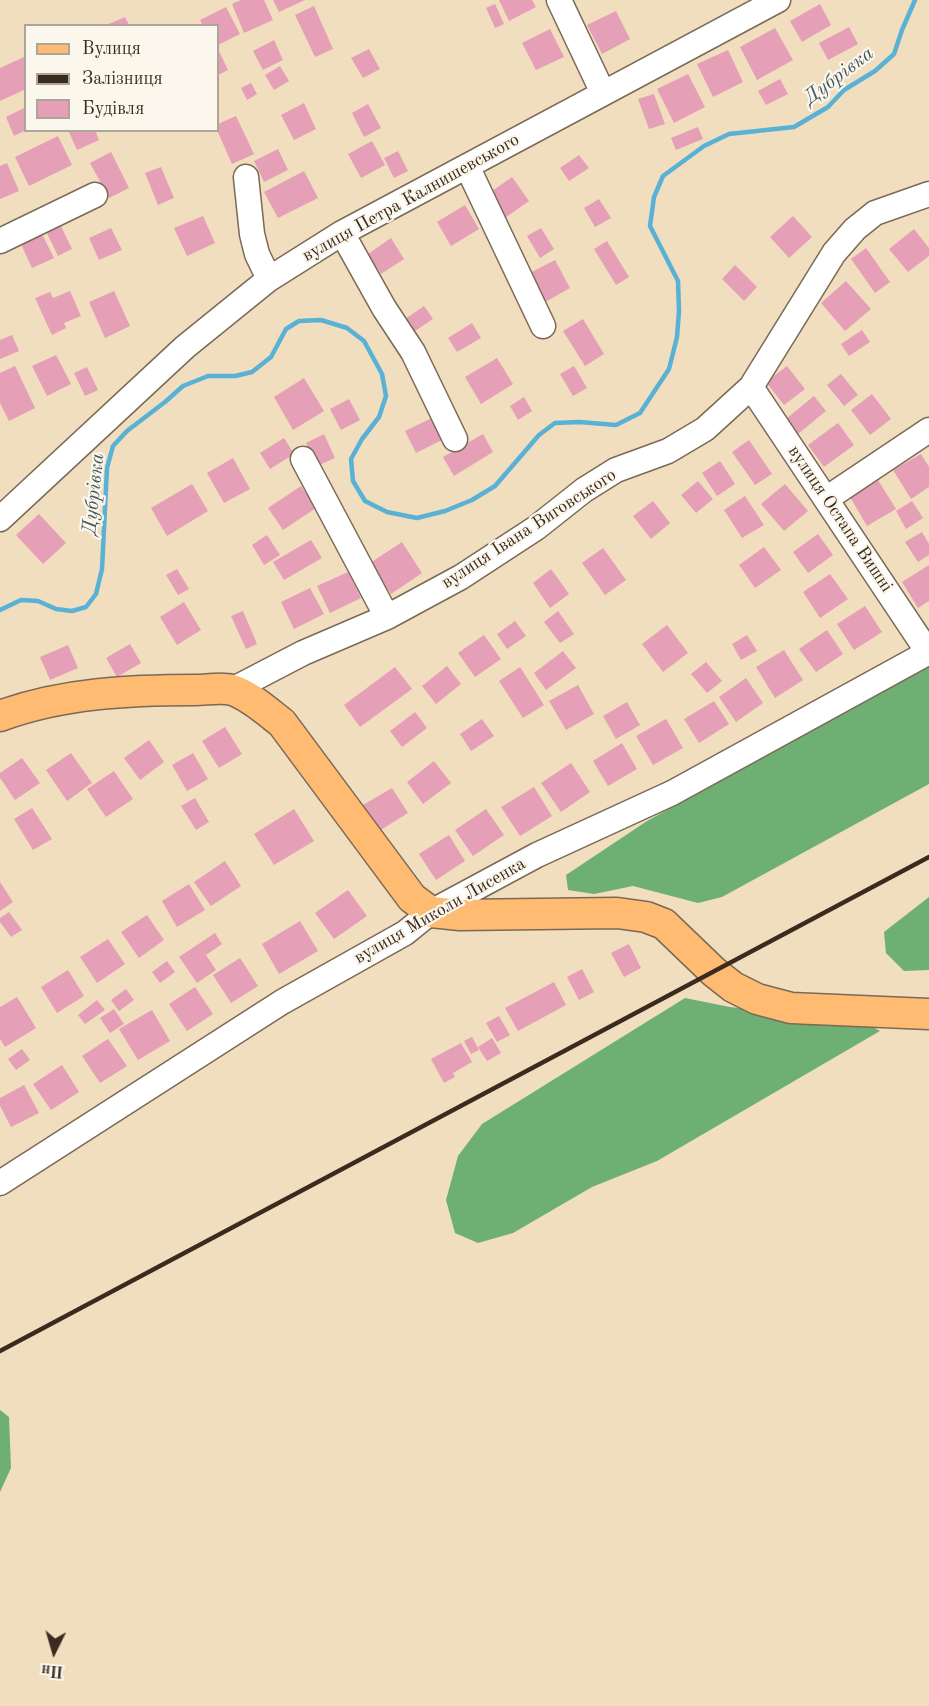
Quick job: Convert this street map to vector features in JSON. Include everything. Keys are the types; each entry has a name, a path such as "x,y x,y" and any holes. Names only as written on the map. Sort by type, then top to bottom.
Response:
{"main road":[{"name":"вулиця Івана Виговського","path":"0,716 21,708 86,695 157,690 232,690"},
{"path":"232,690 262,707 282,723 412,898 431,912 460,915 617,913 646,917 664,924 714,972 733,987 757,999 791,1008 929,1014"}],"street":[{"path":"559,0 603,93"},
{"name":"вулиця Петра Калнишевського","path":"0,519 185,347 269,279 342,232 778,0"},
{"path":"467,166 543,326"},
{"path":"246,177 256,254 269,279"},
{"name":"вулиця Івана Виговського","path":"232,690 303,653 387,617 461,577 536,528 585,490 616,470 668,451 705,429 751,387 834,253 855,229 874,213 929,194"},
{"path":"0,241 95,195"},
{"path":"342,232 384,308 413,352 455,439"},
{"name":"вулиця Остапа Вишні","path":"751,387 929,652"},
{"path":"826,499 929,430"},
{"path":"303,459 387,617"},
{"name":"вулиця Миколи Лисенка","path":"0,1183 282,1002 405,933 431,912 537,855 672,793 929,652"}],"green space":[{"path":"929,667 929,784 722,897 698,903 633,886 594,894 568,890 566,875 647,821"},
{"path":"929,897 929,970 904,971 886,953 884,932"},
{"path":"685,998 730,1007 866,1023 880,1031 657,1161 592,1187 513,1233 478,1243 455,1233 446,1200 458,1156 482,1124"},
{"path":"0,1410 9,1417 11,1468 0,1492"}],"building":[{"path":"241,0 264,0 273,20 244,33 232,4"},
{"path":"273,0 305,0 279,12"},
{"path":"499,0 532,0 536,7 509,21"},
{"path":"495,4 504,24 495,28 486,8"},
{"path":"820,4 831,25 802,42 790,21"},
{"path":"314,6 333,49 315,57 295,15"},
{"path":"226,7 240,34 219,44 219,24 202,24 200,20"},
{"path":"616,11 630,39 602,54 587,25"},
{"path":"125,17 128,24 108,24"},
{"path":"849,27 858,44 828,60 819,43"},
{"path":"775,28 793,60 757,80 740,47"},
{"path":"550,29 564,57 536,70 522,43"},
{"path":"274,40 283,60 263,70 253,51"},
{"path":"369,49 380,69 363,78 351,58"},
{"path":"728,50 743,82 713,97 697,64"},
{"path":"219,51 228,70 219,74"},
{"path":"24,57 24,90 0,101 0,68"},
{"path":"280,66 289,81 274,90 265,75"},
{"path":"688,74 705,107 674,123 657,89"},
{"path":"780,79 788,94 766,105 758,91"},
{"path":"251,83 257,94 247,100 241,88"},
{"path":"654,94 665,124 649,129 638,99"},
{"path":"304,103 316,129 294,140 281,115"},
{"path":"368,104 381,128 364,137 352,113"},
{"path":"24,108 24,131 14,136 6,117"},
{"path":"236,116 254,154 232,164 218,132 219,124"},
{"path":"698,127 703,139 676,150 671,138"},
{"path":"69,132 96,132 99,140 77,150"},
{"path":"58,136 72,165 29,186 15,157"},
{"path":"372,141 385,165 361,178 348,154"},
{"path":"278,149 288,170 264,182 254,161"},
{"path":"398,151 408,171 394,178 384,158"},
{"path":"111,152 129,188 109,198 90,163"},
{"path":"579,155 589,168 569,181 560,168"},
{"path":"7,163 19,191 0,199 0,166"},
{"path":"161,167 174,198 158,205 145,173"},
{"path":"304,171 318,198 278,218 264,192"},
{"path":"512,177 529,201 502,220 485,196"},
{"path":"599,199 611,218 595,227 584,208"},
{"path":"465,205 479,229 451,246 437,222"},
{"path":"203,216 215,243 187,256 174,228"},
{"path":"793,216 812,237 789,258 770,237"},
{"path":"59,222 72,249 58,256 45,229"},
{"path":"111,228 122,250 99,260 89,238"},
{"path":"541,228 554,249 540,258 527,236"},
{"path":"914,229 929,248 929,256 908,272 889,249"},
{"path":"41,232 54,258 32,268 20,242"},
{"path":"391,238 404,259 381,274 368,254"},
{"path":"607,241 629,277 616,285 594,249"},
{"path":"866,248 890,282 875,293 851,259"},
{"path":"555,260 570,288 540,305 524,276"},
{"path":"735,265 757,287 744,301 722,279"},
{"path":"846,281 871,309 845,331 821,303"},
{"path":"70,291 81,316 64,323 66,328 52,335 35,298 50,292 53,298"},
{"path":"114,291 130,326 105,338 89,302"},
{"path":"424,306 433,319 409,335 401,322"},
{"path":"583,319 604,354 585,366 563,331"},
{"path":"472,323 481,338 457,352 448,338"},
{"path":"862,330 870,342 849,356 841,344"},
{"path":"12,335 19,351 0,359 0,340"},
{"path":"56,355 71,384 47,396 32,366"},
{"path":"497,358 513,384 481,404 465,377"},
{"path":"15,366 35,408 9,421 0,403 0,373"},
{"path":"574,366 587,388 573,396 560,374"},
{"path":"787,366 805,389 784,405 766,382"},
{"path":"87,367 98,390 85,396 74,373"},
{"path":"841,374 858,395 844,406 827,385"},
{"path":"304,378 324,411 293,430 274,397"},
{"path":"872,394 891,419 870,435 851,410"},
{"path":"814,396 826,411 793,438 781,423"},
{"path":"524,397 532,411 518,420 510,406"},
{"path":"349,399 360,420 341,430 330,409"},
{"path":"434,417 444,439 416,453 405,431"},
{"path":"838,423 854,445 824,467 808,445"},
{"path":"324,434 335,458 317,466 306,443"},
{"path":"483,434 493,452 454,476 443,457"},
{"path":"284,438 294,454 270,469 260,453"},
{"path":"749,440 772,474 755,485 732,452"},
{"path":"921,454 929,467 929,487 911,499 893,470"},
{"path":"233,458 250,489 224,503 207,473"},
{"path":"720,461 735,484 717,496 702,473"},
{"path":"878,480 896,509 867,526 850,497"},
{"path":"698,481 713,499 696,513 681,495"},
{"path":"192,484 208,511 167,536 151,508"},
{"path":"785,484 808,511 784,531 761,504"},
{"path":"301,486 316,508 283,530 268,508"},
{"path":"745,496 764,525 742,538 724,510"},
{"path":"653,501 670,523 651,539 633,516"},
{"path":"912,501 923,518 906,529 896,511"},
{"path":"39,514 66,543 43,564 16,535"},
{"path":"922,532 929,544 929,555 918,562 905,542"},
{"path":"818,534 833,555 808,573 793,552"},
{"path":"267,535 280,555 264,565 252,545"},
{"path":"311,540 322,558 284,580 273,562"},
{"path":"402,542 422,573 391,594 370,563"},
{"path":"764,547 781,570 755,588 739,565"},
{"path":"603,548 626,580 605,595 582,563"},
{"path":"929,565 929,601 918,608 902,582"},
{"path":"177,569 189,589 178,595 166,575"},
{"path":"551,569 569,594 550,608 533,583"},
{"path":"348,572 361,598 330,613 317,586"},
{"path":"830,574 848,599 820,618 803,592"},
{"path":"310,588 324,614 294,629 281,602"},
{"path":"184,602 201,630 177,645 160,617"},
{"path":"865,606 882,632 854,650 837,624"},
{"path":"243,611 257,644 246,649 231,616"},
{"path":"558,611 574,634 560,643 544,622"},
{"path":"515,621 526,636 507,649 497,634"},
{"path":"667,625 688,653 663,672 642,644"},
{"path":"827,630 843,654 816,672 799,649"},
{"path":"484,635 501,659 475,677 458,653"},
{"path":"747,635 757,651 741,660 732,644"},
{"path":"130,644 141,663 117,677 106,658"},
{"path":"68,645 78,668 50,680 40,657"},
{"path":"784,650 803,680 775,698 756,667"},
{"path":"563,651 576,668 546,690 534,673"},
{"path":"706,662 722,681 707,693 691,674"},
{"path":"447,666 461,684 436,704 422,686"},
{"path":"395,667 412,689 360,727 344,705"},
{"path":"520,667 544,705 523,718 499,681"},
{"path":"746,678 763,703 736,722 719,697"},
{"path":"578,685 594,714 566,730 549,701"},
{"path":"714,701 729,724 699,743 684,719"},
{"path":"627,702 640,725 616,739 603,716"},
{"path":"415,712 427,728 402,747 390,731"},
{"path":"482,719 494,736 471,751 460,734"},
{"path":"666,719 683,748 653,765 636,736"},
{"path":"225,727 242,754 219,768 202,741"},
{"path":"149,740 164,762 140,780 124,758"},
{"path":"622,743 637,769 608,786 593,761"},
{"path":"71,753 92,783 67,801 46,770"},
{"path":"193,753 208,779 187,791 172,765"},
{"path":"22,758 40,783 15,800 0,778 0,773"},
{"path":"434,761 451,783 423,804 407,782"},
{"path":"571,763 590,792 561,812 541,783"},
{"path":"114,771 133,799 106,817 87,789"},
{"path":"534,787 552,816 520,836 501,807"},
{"path":"392,788 408,813 379,831 363,805"},
{"path":"195,798 209,822 196,830 181,806"},
{"path":"32,808 52,839 33,850 14,819"},
{"path":"294,809 314,841 274,865 254,834"},
{"path":"486,809 504,835 473,856 455,830"},
{"path":"449,835 465,861 436,880 419,854"},
{"path":"225,861 241,886 211,906 194,882"},
{"path":"0,882 13,902 0,911"},
{"path":"189,884 205,910 177,927 162,901"},
{"path":"348,890 367,916 334,939 315,913"},
{"path":"9,912 22,930 11,937 0,922 0,918"},
{"path":"147,915 164,940 139,958 121,932"},
{"path":"300,921 318,951 279,974 262,944"},
{"path":"215,933 222,944 206,955 216,970 197,983 179,957"},
{"path":"108,939 125,964 97,983 80,957"},
{"path":"629,944 641,968 624,977 611,953"},
{"path":"240,958 258,986 231,1003 213,975"},
{"path":"167,961 175,972 160,983 152,972"},
{"path":"582,969 594,992 579,1000 567,977"},
{"path":"68,970 84,996 57,1013 41,987"},
{"path":"554,982 566,1005 518,1031 505,1008"},
{"path":"195,987 213,1014 187,1031 169,1004"},
{"path":"126,989 134,1000 119,1011 111,1000"},
{"path":"17,997 36,1028 5,1047 0,1039 0,1007"},
{"path":"97,1000 105,1010 85,1024 78,1015"},
{"path":"114,1009 124,1024 110,1033 100,1018"},
{"path":"152,1010 170,1041 138,1060 119,1029"},
{"path":"499,1016 510,1035 497,1042 486,1023"},
{"path":"472,1037 479,1050 471,1054 464,1041"},
{"path":"492,1038 501,1053 487,1061 478,1047"},
{"path":"108,1039 127,1066 100,1083 82,1056"},
{"path":"461,1043 472,1062 453,1073 455,1077 444,1083 431,1059"},
{"path":"22,1049 30,1060 16,1070 8,1059"},
{"path":"62,1065 79,1092 51,1110 33,1084"},
{"path":"24,1085 39,1113 11,1127 0,1106 0,1098"}],"waterway":[{"name":"Дубрівка","path":"0,610 21,600 38,601 56,609 72,611 86,607 96,594 102,569 107,468 113,446 127,431 183,386 208,376 235,376 252,372 271,357 286,329 299,321 321,320 347,328 364,341 382,374 386,396 379,417 362,439 351,459 353,481 365,501 387,512 417,518 445,511 472,500 495,486 539,435 555,423 616,425 640,413 669,369 677,337 678,281 650,226 654,197 663,176 704,146 729,134 794,127 828,107 844,90 875,71 894,54 915,0"}],"railway":[{"path":"0,1351 929,857"}]}
